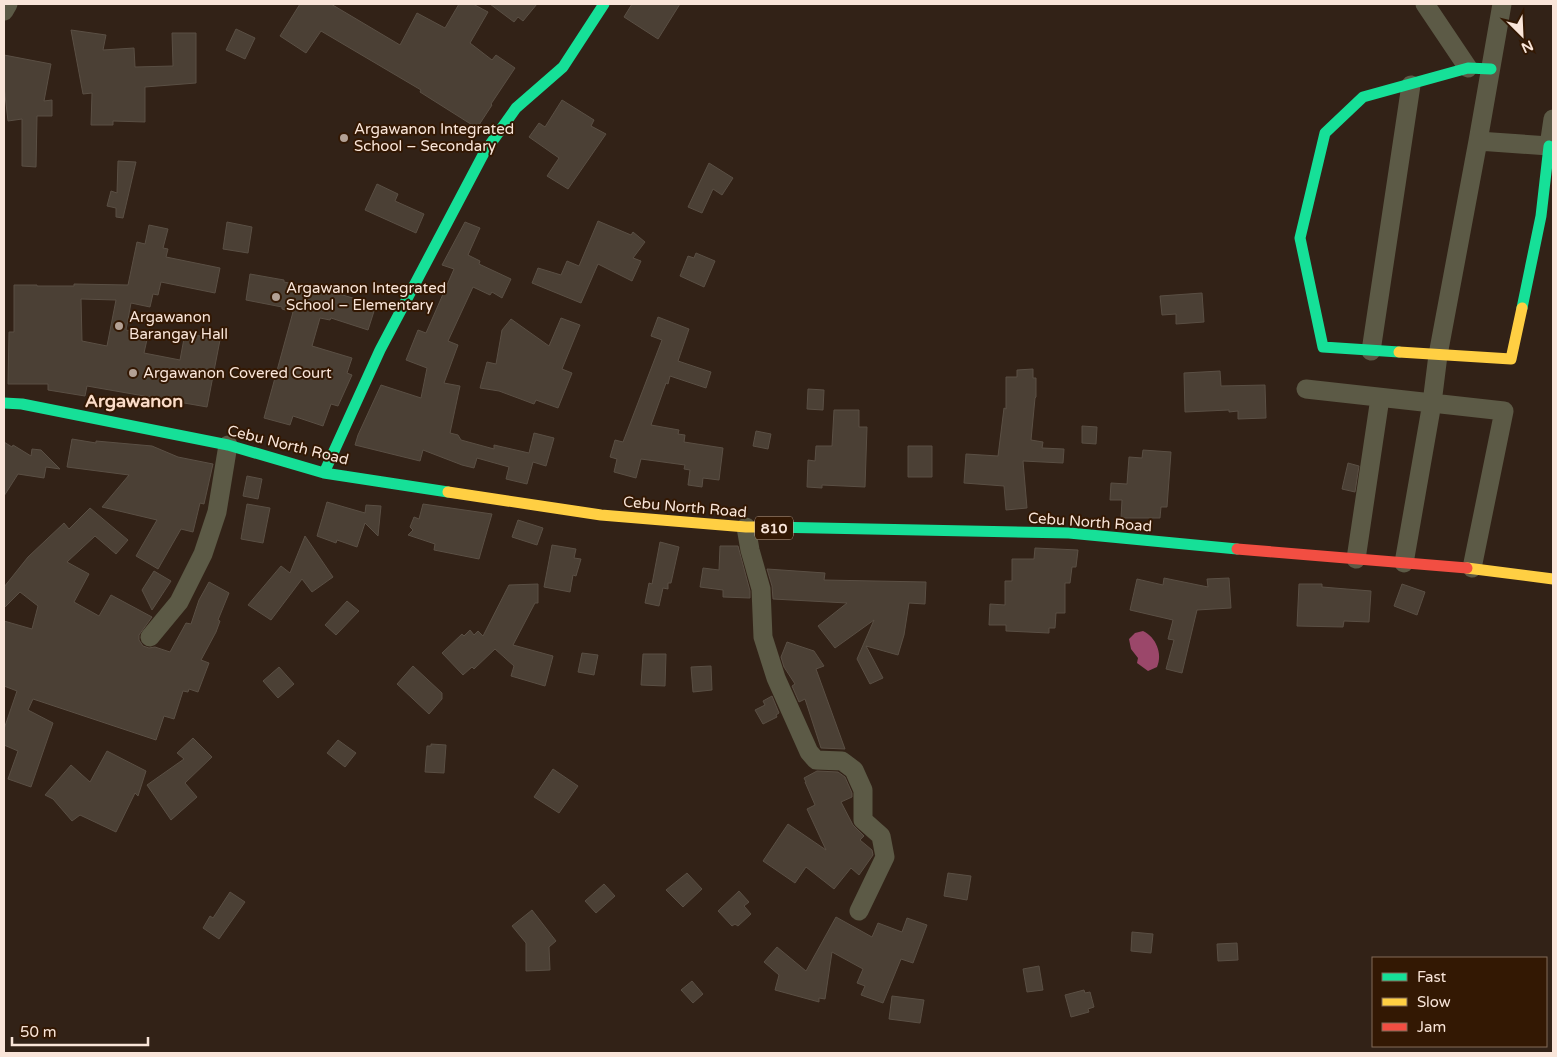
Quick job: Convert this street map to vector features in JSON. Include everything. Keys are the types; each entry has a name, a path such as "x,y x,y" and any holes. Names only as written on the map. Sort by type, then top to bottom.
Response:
{"main road":[{"path":"324,473 380,350 484,153 516,108 563,67 604,4"},
{"path":"1491,69 1468,68 1363,97 1325,133 1300,238 1322,347 1511,359 1541,216 1549,146"},
{"name":"Cebu North Road","path":"4,403 22,404 228,445 324,473 601,515 746,527 1069,533 1178,544 1472,568 1553,578"}],"street":[{"path":"4,11 8,4"},
{"path":"1404,563 1432,403 1438,355 1502,4"},
{"path":"1427,5 1468,68"},
{"path":"1371,351 1411,85"},
{"path":"1478,141 1549,146 1553,119"},
{"path":"1306,389 1504,411 1472,568"},
{"path":"1356,559 1380,398"},
{"path":"150,637 180,602 203,554 217,512 228,445"},
{"path":"746,527 761,590 763,637 776,678 809,752 816,760 842,760 854,770 863,790 863,820 881,836 884,845 885,857 859,911"}],"shaded area":[{"path":"1143,631 1152,637 1159,651 1157,667 1148,671 1137,663 1138,658 1131,649 1129,639 1135,633"}],"building":[{"path":"300,4 331,4 400,45 417,13 445,28 459,4 473,4 488,12 470,43 492,60 496,55 515,68 477,128 420,92 421,90 321,31 306,53 280,36"},
{"path":"490,4 537,4 523,21 518,17 514,22"},
{"path":"632,4 680,4 658,39 624,17"},
{"path":"236,29 255,38 245,59 226,50"},
{"path":"71,30 106,35 103,50 134,48 135,67 173,66 172,33 196,33 196,83 145,87 145,122 113,121 113,125 91,125 92,93 83,94"},
{"path":"4,55 51,64 44,101 52,100 52,116 37,116 36,167 22,166 22,119 8,121 4,86"},
{"path":"562,100 594,120 591,126 606,134 568,189 547,176 559,158 529,137 539,123 545,127"},
{"path":"118,161 136,162 123,218 116,217 116,208 107,206 111,191 117,193"},
{"path":"709,163 733,178 722,195 713,189 702,213 688,207"},
{"path":"377,184 398,194 395,201 424,214 416,233 365,210"},
{"path":"598,221 631,235 633,232 645,242 633,258 641,261 632,281 598,264 581,303 532,283 538,268 561,275 567,261 579,266"},
{"path":"227,222 252,227 248,253 223,249"},
{"path":"465,222 480,228 468,255 480,261 479,264 511,279 502,298 492,292 490,295 473,287 448,341 458,345 444,383 460,386 450,433 458,435 461,440 494,449 494,445 529,453 534,433 554,438 546,466 533,462 527,484 506,479 509,467 477,458 474,468 423,450 420,461 355,445 381,385 421,398 427,368 406,360 418,330 426,333 454,269 442,265"},
{"path":"149,225 168,229 163,248 168,249 166,257 220,268 215,293 161,282 158,295 153,294 150,307 131,303 126,330 148,335 144,353 180,360 185,333 220,340 207,407 87,386 85,396 48,390 48,384 8,384 9,332 14,332 14,285 128,285 137,242 145,244","holes":["81,299 116,300 107,346 82,341"]},
{"path":"696,253 715,261 704,287 680,276 688,256 694,258"},
{"path":"250,274 284,280 284,282 336,293 376,305 368,330 331,318 330,320 320,318 312,346 352,358 347,373 352,375 338,406 331,404 323,426 293,416 290,425 264,418 293,312 282,309 282,307 246,300"},
{"path":"1202,293 1204,322 1176,324 1176,314 1162,315 1160,296"},
{"path":"658,317 689,329 678,361 711,372 706,388 670,376 651,425 679,430 678,434 685,435 684,442 723,448 719,480 703,478 702,487 688,485 690,470 684,469 685,465 641,459 636,478 614,472 617,459 610,457 615,440 623,442 662,340 651,336"},
{"path":"561,318 580,325 562,369 572,373 558,408 536,400 534,404 499,391 480,388 487,362 496,364 502,330 511,319 549,346"},
{"path":"1033,369 1033,378 1036,378 1036,397 1031,440 1043,442 1042,448 1064,449 1063,463 1023,461 1027,508 1006,510 1004,486 964,483 966,454 998,456 1004,408 1006,409 1006,377 1017,377 1017,370"},
{"path":"1220,371 1221,386 1265,385 1266,418 1238,419 1238,411 1229,412 1229,410 1185,412 1184,373"},
{"path":"808,389 824,390 823,410 807,409"},
{"path":"834,410 859,410 859,427 867,427 865,487 822,485 822,488 807,487 808,460 815,461 816,446 832,446"},
{"path":"1082,426 1097,427 1096,444 1082,443"},
{"path":"756,431 771,434 768,449 753,446"},
{"path":"72,439 96,443 96,441 152,446 178,457 213,464 204,504 200,503 193,532 181,529 158,569 136,556 157,520 102,507 129,475 67,467"},
{"path":"4,442 31,456 32,449 41,450 60,469 46,467 44,478 18,474 4,496"},
{"path":"908,446 932,446 932,477 908,477"},
{"path":"1143,450 1171,452 1167,507 1161,507 1160,518 1121,518 1122,500 1110,500 1111,483 1127,484 1129,457 1142,458"},
{"path":"1348,463 1359,466 1355,492 1342,489"},
{"path":"247,476 262,479 258,499 243,496"},
{"path":"327,502 365,513 366,505 381,506 378,536 365,523 357,547 337,540 336,543 317,536"},
{"path":"247,504 270,508 263,543 241,539"},
{"path":"423,504 492,514 479,559 434,550 435,544 408,535 413,530 410,527 414,517 419,519"},
{"path":"90,508 128,540 116,554 95,536 67,562 89,574 74,602 99,616 111,595 152,617 139,635 139,640 143,646 155,647 170,652 186,623 191,624 199,600 209,582 229,593 218,620 220,621 216,632 201,660 209,663 198,692 189,689 188,692 183,691 174,719 164,716 156,740 33,699 28,710 53,723 31,787 8,779 18,751 4,745 4,729 17,691 4,686 4,621 32,629 38,606 20,592 4,608 4,587 28,557 64,523 69,529"},
{"path":"518,520 543,528 537,545 512,537"},
{"path":"305,536 333,577 312,592 302,579 271,620 248,605 281,566 290,573"},
{"path":"660,542 679,547 671,583 668,583 668,589 663,588 659,606 645,603 649,583 652,584"},
{"path":"552,545 576,549 574,558 581,559 576,576 573,575 570,592 544,587"},
{"path":"720,546 738,546 750,591 750,598 723,597 723,590 700,587 703,568 719,570"},
{"path":"1035,548 1078,550 1076,567 1072,567 1070,583 1065,583 1065,613 1056,613 1055,628 1049,628 1049,633 1006,631 1006,625 989,625 990,604 1005,605 1005,581 1012,581 1012,559 1034,559"},
{"path":"767,569 825,573 824,580 926,582 925,604 909,603 904,635 898,655 866,646 883,678 870,684 857,659 874,620 835,648 818,626 847,603 773,599 772,586"},
{"path":"154,571 171,581 152,610 142,590"},
{"path":"1164,578 1208,587 1207,579 1229,578 1231,608 1197,610 1182,673 1166,669 1174,640 1168,639 1173,620 1130,610 1137,579 1163,585"},
{"path":"538,584 538,603 535,603 513,645 553,656 545,686 511,676 514,666 495,649 474,669 472,667 463,675 442,653 462,634 464,636 470,630 474,635 478,631 483,636 509,585"},
{"path":"1299,584 1322,584 1322,587 1371,591 1369,622 1344,621 1343,627 1297,626"},
{"path":"1402,584 1425,592 1417,615 1394,606"},
{"path":"347,601 359,611 336,635 325,625"},
{"path":"787,642 814,651 824,666 816,669 845,749 821,748 805,699 799,702 792,686 795,684 784,667 781,657"},
{"path":"582,653 598,655 594,675 578,672"},
{"path":"643,654 666,654 665,686 641,685"},
{"path":"413,666 442,693 442,699 429,714 397,684"},
{"path":"711,666 712,690 693,692 691,667"},
{"path":"279,667 294,684 278,698 263,681"},
{"path":"772,696 779,713 776,715 777,717 763,724 755,710 765,705 763,701"},
{"path":"193,738 212,757 185,783 197,797 171,820 147,785 184,759 177,753"},
{"path":"338,740 356,753 345,767 327,753"},
{"path":"431,744 446,745 444,773 425,772 427,746 431,746"},
{"path":"107,751 146,771 138,796 135,793 116,832 80,815 72,821 53,799 45,795 71,765 90,782"},
{"path":"553,769 578,786 559,813 534,797"},
{"path":"817,771 838,772 845,777 852,797 841,802 853,825 864,836 860,840 872,850 873,855 859,875 851,868 834,889 806,867 795,883 763,861 788,824 826,850 807,809 815,805 804,778"},
{"path":"687,873 702,889 683,907 666,890"},
{"path":"948,873 971,876 967,900 944,896"},
{"path":"604,884 615,896 596,913 585,901"},
{"path":"739,891 749,902 744,906 751,914 738,926 735,924 732,926 718,911"},
{"path":"230,892 245,902 219,939 203,928 210,916 213,918"},
{"path":"532,910 556,941 549,947 550,970 526,971 526,943 512,926"},
{"path":"836,917 872,937 878,923 902,932 907,918 927,925 913,963 901,959 883,1003 861,995 865,986 857,983 863,969 832,952 825,999 819,998 819,1002 775,990 779,975 764,962 777,947 806,971"},
{"path":"1132,932 1153,934 1151,953 1131,951"},
{"path":"1237,943 1238,960 1218,961 1217,944"},
{"path":"1039,966 1043,990 1027,992 1023,969"},
{"path":"692,981 703,994 693,1003 681,990"},
{"path":"1084,990 1085,993 1090,992 1094,1007 1088,1009 1089,1012 1071,1017 1065,995"},
{"path":"892,996 924,1000 920,1023 889,1019"}],"traffic: fast":[{"path":"324,473 380,350 484,153 516,108 563,67 604,4"},
{"path":"1399,352 1323,347 1300,238 1325,133 1363,97 1468,68 1491,69"},
{"path":"1522,308 1541,216 1549,146"},
{"path":"4,403 22,404 228,445 324,473 448,492"},
{"path":"770,527 1069,533 1237,549"}],"traffic: slow":[{"path":"1399,352 1511,359 1522,308"},
{"path":"448,492 601,515 746,527 770,527"},
{"path":"1467,568 1553,579"}],"traffic: jam":[{"path":"1237,549 1467,568"}],"place":[{"name":"Argawanon Integrated School – Secondary","path":"344,138"},
{"name":"Argawanon Integrated School – Elementary","path":"276,297"},
{"name":"Argawanon Barangay Hall","path":"119,326"},
{"name":"Argawanon Covered Court","path":"133,373"}],"district":[{"name":"Argawanon","path":"134,401"}]}
